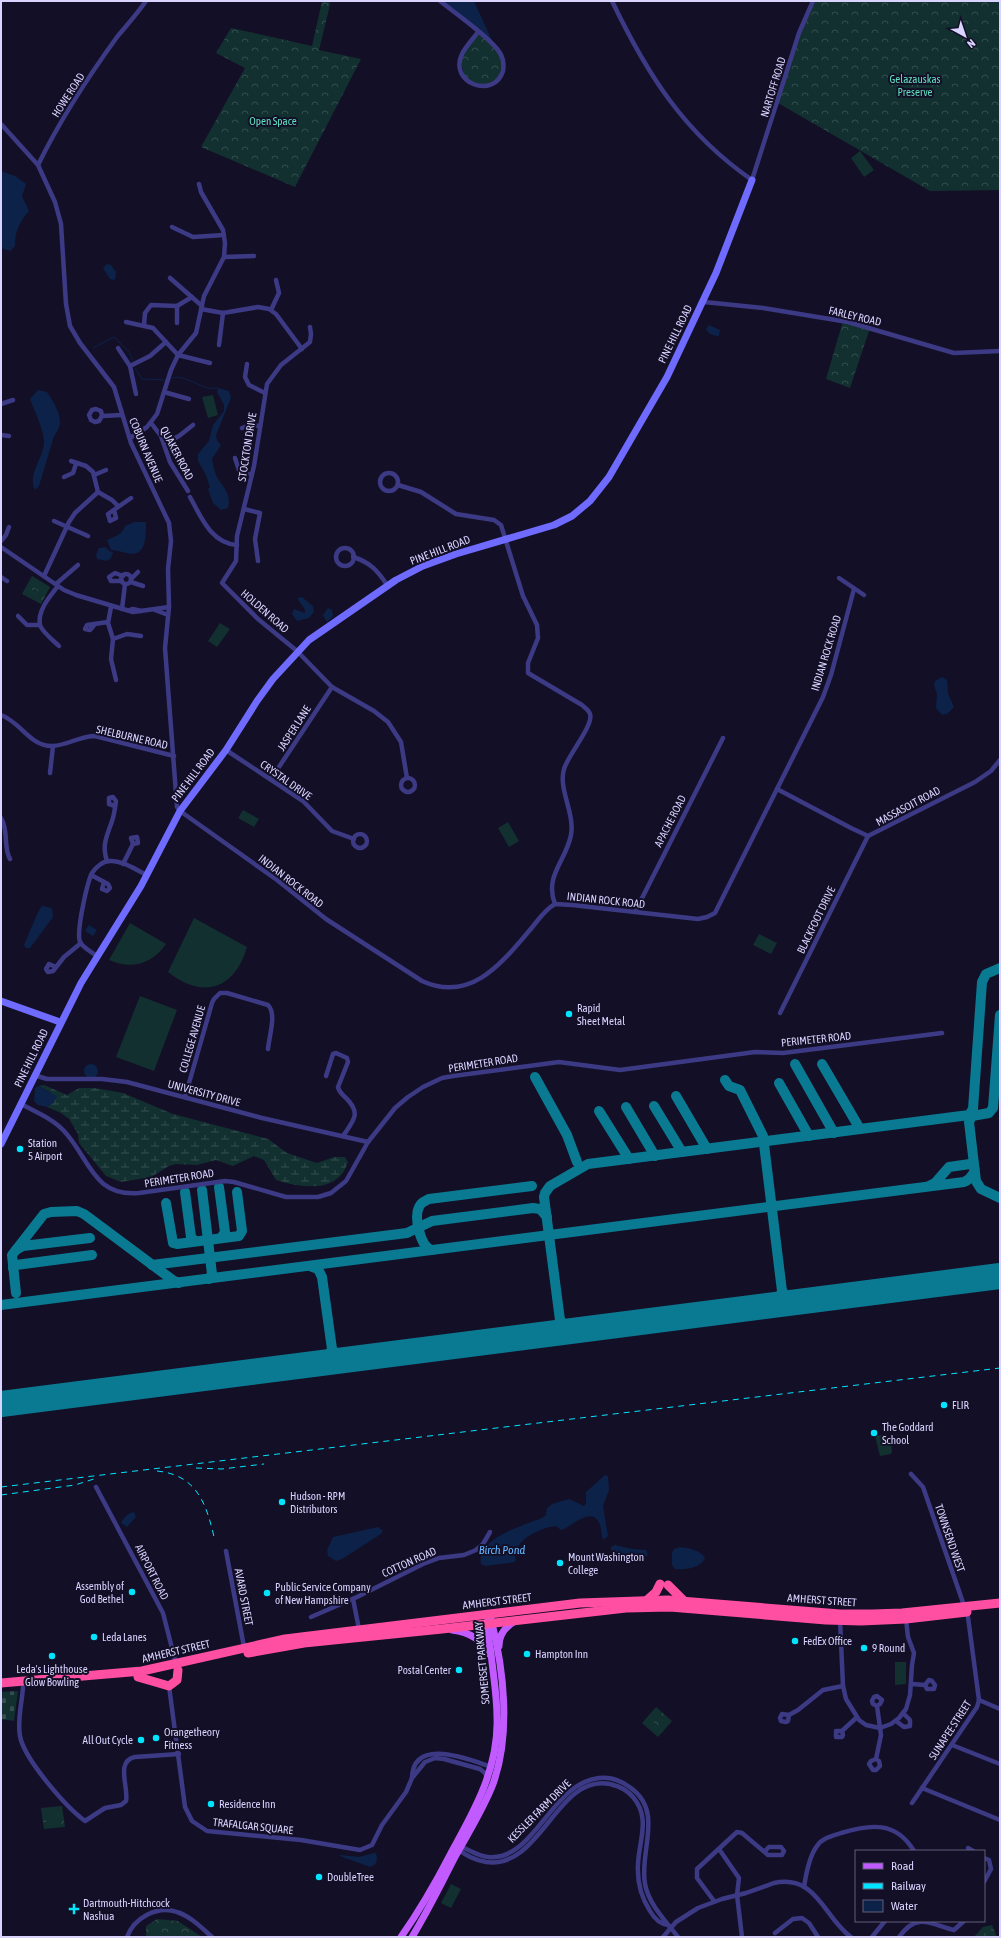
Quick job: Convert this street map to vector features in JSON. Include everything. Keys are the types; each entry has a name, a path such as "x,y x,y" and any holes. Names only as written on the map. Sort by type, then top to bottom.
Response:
{"highway":[{"path":"647,1600 664,1584 684,1601"},
{"name":"AMHERST STREET","path":"1,1688 138,1677 244,1647 286,1639 580,1603 647,1600 684,1601 851,1614 896,1614 1000,1609"},
{"name":"AMHERST STREET","path":"1,1683 119,1674 177,1667 304,1642 490,1624 626,1608 646,1607 840,1620 906,1619 1000,1603"},
{"path":"138,1677 169,1686 177,1680 177,1667"}],"main road":[{"name":"SOMERSET PARKWAY","path":"412,1937 488,1795 494,1767 498,1723 495,1661 489,1614"},
{"path":"495,1661 500,1636 506,1628 517,1621"},
{"path":"442,1629 458,1631 473,1636 485,1647 495,1661"},
{"name":"SOMERSET PARKWAY","path":"401,1937 425,1902 459,1847 494,1767"}],"street":[{"name":"HOWE ROAD","path":"38,164 60,123 117,38 146,1"},
{"path":"440,1 478,32 498,50 503,63 500,77 495,82 484,86 477,86 467,82 460,69 462,55 478,32"},
{"path":"612,1 643,62 663,92 694,131 734,168 752,180"},
{"name":"NARTOFF ROAD","path":"752,180 800,33 813,1"},
{"name":"COBURN AVENUE","path":"1,124 38,164 55,202 59,214 66,304 70,326 80,343 111,383 130,438 169,523 171,541 168,569 169,607 165,648 176,798 180,811"},
{"name":"PINE HILL ROAD","path":"1,1144 60,1022 97,956 147,876 180,811 226,750 256,701 297,651 323,628 387,585 424,566 559,522 580,511 596,495 609,477 659,390 704,302 752,180"},
{"path":"130,438 151,423 159,410 171,370 178,355 196,333 201,308 207,289 215,277 224,257 224,235 221,225 201,192 199,184"},
{"path":"172,227 193,237 224,235"},
{"path":"224,257 254,256"},
{"path":"170,278 192,297 201,308 224,313 258,307 271,310 302,349"},
{"path":"271,310 279,293 276,280"},
{"path":"144,325 145,313 151,305 177,306 192,297"},
{"name":"FARLEY ROAD","path":"704,302 763,308 848,322 954,353 1000,351"},
{"path":"177,306 177,323"},
{"path":"219,345 224,313"},
{"path":"126,322 153,328 178,355 210,364"},
{"name":"STOCKTON DRIVE","path":"222,583 236,561 237,545 252,475 265,393 270,379 277,369 310,342 310,327"},
{"path":"130,366 150,356 166,342"},
{"path":"118,348 130,366 136,394"},
{"path":"247,364 245,377 248,385 265,393"},
{"path":"164,392 189,399"},
{"path":"1,404 13,400"},
{"path":"102,416 122,415"},
{"name":"QUAKER ROAD","path":"151,423 164,444 170,462 188,491"},
{"path":"164,444 179,436 193,425"},
{"path":"242,428 250,425 260,426"},
{"path":"1,435 9,436"},
{"path":"235,458 239,470 252,475"},
{"path":"64,477 71,477 73,463 86,466 94,475 98,492 112,500 116,508 131,498"},
{"path":"94,475 106,470"},
{"path":"398,485 421,492 456,514 496,521 502,527 518,583 536,621 539,634 536,647 528,663 528,673 582,705 590,712 591,716 587,726 566,763 563,773 564,786 570,813 571,831 568,844 552,881 552,894 555,904"},
{"path":"44,576 75,513 98,492"},
{"path":"190,497 203,521 215,536 226,543 237,545"},
{"path":"244,509 260,513 255,538 258,561"},
{"path":"54,521 88,536"},
{"path":"1,541 6,535 9,527"},
{"path":"1,546 57,585 76,595 111,607 122,609 141,611 169,607"},
{"path":"353,557 373,566 387,585"},
{"path":"40,625 44,604 57,585 78,565"},
{"path":"123,581 131,580 138,572"},
{"path":"122,609 123,581 127,574 131,580 143,586"},
{"path":"1,578 7,581"},
{"path":"839,578 864,594"},
{"name":"HOLDEN ROAD","path":"222,583 258,618 297,651 332,687 374,711 391,725 400,742 407,778"},
{"name":"INDIAN ROCK ROAD","path":"180,811 277,880 333,924 415,977 439,988 451,988 464,985 490,973 505,960 547,910 555,904 698,919 707,917 715,913 826,688 854,589"},
{"path":"111,607 108,622 113,639 111,659 116,680"},
{"path":"155,610 168,615"},
{"path":"18,616 27,625 40,625 58,646"},
{"path":"95,624 108,622"},
{"path":"113,639 127,634 141,636"},
{"name":"JASPER LANE","path":"271,780 332,687"},
{"path":"1,715 14,722 38,743 53,746 50,773"},
{"name":"SHELBURNE ROAD","path":"53,746 83,737 95,736 174,756"},
{"name":"APACHE ROAD","path":"635,912 723,738"},
{"name":"CRYSTAL DRIVE","path":"226,750 303,801 332,831 354,839"},
{"name":"MASSASOIT ROAD","path":"777,789 868,836 975,782 990,771 1000,760"},
{"path":"107,861 104,844 112,823 115,806"},
{"path":"1,818 5,826 7,852 10,860"},
{"name":"BLACKFOOT DRIVE","path":"780,1013 868,836"},
{"path":"123,864 133,844"},
{"path":"97,956 81,943 80,927 91,875 98,866 107,861 123,864 147,876"},
{"path":"91,875 104,882"},
{"path":"56,967 64,957 81,943"},
{"name":"COLLEGE AVENUE","path":"185,1096 214,999 220,993 227,993 268,1004 272,1015 268,1049"},
{"path":"1,1001 60,1022"},
{"name":"PERIMETER ROAD","path":"21,1104 48,1118 65,1131 98,1180 112,1191 130,1194 225,1181 286,1196 323,1196 339,1188 346,1181 368,1142 386,1118 408,1097 430,1084 453,1076 559,1062 620,1070 755,1052 783,1053 942,1033"},
{"path":"326,1076 333,1054 336,1053 347,1058 348,1062 338,1087 339,1091 354,1107 356,1115 344,1136"},
{"name":"UNIVERSITY DRIVE","path":"34,1075 47,1079 114,1079 185,1096 262,1118 368,1142"},
{"name":"TOWNSEND WEST","path":"911,1474 923,1488 965,1610"},
{"name":"AIRPORT ROAD","path":"96,1488 161,1609 177,1667"},
{"name":"COTTON ROAD","path":"312,1617 428,1562 476,1550 483,1544 490,1532"},
{"name":"AVARD STREET","path":"226,1551 244,1647"},
{"path":"352,1599 359,1629"},
{"name":"SUNAPEE STREET","path":"912,1803 977,1707 979,1700 970,1627 965,1610"},
{"path":"840,1620 843,1686 846,1699 856,1718 866,1725 880,1728 886,1727 896,1721 903,1714 909,1700 912,1684 911,1670 914,1653 908,1637 906,1619"},
{"path":"912,1684 925,1685"},
{"name":"TRAFALGAR SQUARE","path":"169,1686 186,1811 192,1821 204,1830 220,1833 301,1840 351,1850 364,1849 372,1844 382,1825 406,1792 412,1778 425,1762 437,1758 480,1769 485,1773 487,1781"},
{"path":"789,1715 801,1708 824,1690 843,1686"},
{"path":"23,1687 19,1726 22,1743 46,1782 85,1821 105,1808 121,1805 126,1801 124,1771 128,1759 135,1757 179,1754"},
{"path":"979,1700 1000,1708"},
{"path":"876,1759 881,1738 878,1706"},
{"path":"896,1721 904,1727 910,1726 910,1720 903,1714"},
{"path":"842,1731 856,1718"},
{"path":"952,1744 1000,1764"},
{"name":"TRAFALGAR SQUARE","path":"412,1778 412,1771 417,1763 425,1756 436,1753 443,1753 494,1767"},
{"name":"KESSLER FARM DRIVE","path":"459,1847 480,1861 493,1862 506,1860 526,1848 567,1802 582,1788 603,1783 616,1785 630,1793 641,1810 644,1823 638,1864 640,1887 653,1915 661,1924 669,1926 678,1937"},
{"path":"922,1788 1000,1820"},
{"path":"804,1887 813,1852 817,1844 829,1837 864,1827 892,1829 903,1836 913,1850"},
{"path":"714,1901 697,1878 697,1869 735,1833 739,1832 765,1851"},
{"path":"719,1849 739,1875 737,1895 742,1937"},
{"path":"985,1859 991,1864 991,1869 985,1880"},
{"path":"663,1937 669,1926 714,1901 779,1882 789,1882 804,1887 814,1893 839,1928 851,1937"},
{"path":"127,1937 134,1925 142,1918 154,1912 166,1910 177,1911 184,1915 212,1937"},
{"path":"774,1933 793,1919 802,1918 809,1923 818,1937"},
{"path":"872,1937 884,1922"},
{"path":"899,1937 910,1925 918,1922"},
{"path":"924,1922 954,1930"},
{"path":"952,1937 954,1930 963,1922"}],"green space":[{"name":"Open Space","path":"322,1 330,1 330,5 319,50 361,59 295,187 201,147 245,68 216,53 231,28 312,46"},
{"name":"Gelazauskas Preserve","path":"813,1 1000,1 1000,190 930,191 778,103 794,50"},
{"path":"478,32 489,41 503,59 500,77 484,86 465,79 460,58"},
{"path":"860,151 874,170 864,177 851,158"},
{"path":"843,321 870,328 850,388 826,379"},
{"path":"213,395 218,415 208,418 202,397"},
{"path":"32,576 50,587 41,604 22,594"},
{"path":"34,580 46,587 43,592 31,586"},
{"path":"29,588 41,595 38,600 26,593"},
{"path":"220,623 230,629 217,647 208,641"},
{"path":"243,810 259,819 254,827 238,818"},
{"path":"508,822 519,841 509,847 498,828"},
{"path":"194,918 247,947 242,961 235,973 226,981 216,986 193,986 181,981 168,972"},
{"path":"130,923 166,944 155,956 133,965 125,965 109,960"},
{"path":"759,934 777,943 771,954 753,945"},
{"path":"140,996 177,1010 154,1071 116,1057"},
{"path":"44,1085 67,1095 79,1088 95,1088 123,1093 173,1114 268,1139 287,1153 317,1163 334,1157 345,1157 348,1162 343,1172 336,1179 328,1184 318,1186 297,1185 276,1180 264,1160 254,1156 233,1166 216,1160 197,1165 176,1164 169,1166 151,1177 121,1182 106,1176 79,1143 78,1134 69,1119 61,1113 47,1107 54,1102 50,1092 38,1086"},
{"path":"883,1435 890,1437 892,1451 891,1454 880,1456 875,1436"},
{"path":"895,1662 906,1662 906,1684 895,1685"},
{"path":"18,1691 14,1721 1,1719 1,1692"},
{"path":"656,1707 672,1721 658,1737 642,1723"},
{"path":"656,1712 666,1721 662,1726 652,1717"},
{"path":"650,1719 660,1728 656,1733 646,1724"},
{"path":"62,1806 65,1827 44,1829 41,1808"},
{"path":"59,1808 60,1814 46,1816 45,1810"},
{"path":"60,1818 61,1825 47,1826 46,1820"},
{"path":"451,1884 461,1889 451,1908 441,1903"},
{"path":"157,1919 178,1921 202,1937 146,1937 146,1926"},
{"path":"992,1925 997,1937 974,1937 983,1927"}],"water":[{"path":"441,1 474,1 494,45"},
{"path":"1,171 15,176 26,184 22,196 29,211 18,227 15,246 10,251 1,248"},
{"path":"107,264 111,265 116,272 115,280 110,279 103,268"},
{"path":"709,325 720,330 719,336 708,332 706,329"},
{"path":"218,388 229,391 231,398 216,435 217,440 221,445 212,459 216,475 226,490 229,498 228,508 221,510 213,503 208,489 210,487 205,473 198,461 198,454 209,441 213,425 224,411 224,405 217,392"},
{"path":"38,390 47,392 54,403 59,414 60,425 54,436 39,486 35,490 33,485 34,473 43,449 44,438 30,399"},
{"path":"134,522 146,522 145,542 141,550 132,554 111,550 107,540 118,535 125,526"},
{"path":"106,547 109,551 113,552 111,558 107,561 97,559 96,555 99,548"},
{"path":"302,597 313,606 314,612 309,618 297,621 292,614 294,609 305,613 305,610 297,598"},
{"path":"328,608 332,610 333,616 327,622 323,615"},
{"path":"942,677 947,680 948,693 954,707 947,714 942,715 936,708 937,694 934,685 935,681"},
{"path":"42,906 52,908 53,917 30,948 26,948 24,945"},
{"path":"89,925 97,930 93,936 85,931"},
{"path":"91,1064 96,1066 98,1071 96,1076 91,1078 86,1076 84,1071 86,1066"},
{"path":"38,1086 57,1096 54,1102 47,1107 38,1105 34,1101 35,1088"},
{"name":"Birch Pond","path":"605,1475 608,1476 609,1490 603,1506 608,1536 603,1540 598,1521 594,1517 584,1517 565,1529 561,1530 556,1526 532,1534 521,1542 515,1553 515,1562 486,1566 481,1564 481,1555 493,1540 514,1529 542,1518 546,1515 547,1508 552,1504 569,1499 584,1506 586,1503 586,1492"},
{"path":"134,1512 136,1517 127,1527 121,1523 126,1516"},
{"path":"378,1527 383,1531 381,1534 342,1559 336,1561 328,1556 327,1550 333,1537"},
{"path":"615,1545 632,1549 646,1550 648,1555 639,1559 624,1557 611,1550 611,1547"},
{"path":"680,1547 697,1551 705,1558 700,1564 688,1569 675,1569 672,1565 672,1553 674,1549"},
{"path":"376,1853 376,1862 370,1867 340,1856 359,1857"}],"waterway":[{"path":"93,348 114,337 129,352 133,361"},
{"path":"135,368 142,379 165,380"},
{"path":"172,378 183,378 212,389 218,388"}],"taxiway":[{"path":"549,1334 557,1328 560,1320 544,1197 550,1186 588,1164 969,1115 973,1109 982,982 986,974 1000,968"},
{"path":"1000,1015 993,1108 989,1113 972,1116 969,1122 976,1181 981,1189 1000,1198"},
{"path":"795,1064 834,1133"},
{"path":"822,1064 860,1129"},
{"path":"535,1077 567,1135 577,1162"},
{"path":"725,1080 729,1086 740,1090 763,1136 782,1291"},
{"path":"779,1083 809,1136"},
{"path":"676,1096 707,1149"},
{"path":"654,1106 682,1152"},
{"path":"626,1107 655,1156"},
{"path":"599,1111 629,1159"},
{"path":"1,1305 964,1182 972,1176 974,1168 970,1164 949,1167 935,1183 929,1186"},
{"path":"432,1250 424,1243 419,1231 417,1218 420,1205 423,1202 429,1199 532,1186"},
{"path":"219,1187 225,1232 221,1238"},
{"path":"202,1190 212,1274 209,1279"},
{"path":"185,1192 191,1237 195,1241"},
{"path":"166,1203 173,1243 177,1244 239,1236 242,1231 237,1192"},
{"path":"152,1265 407,1233 432,1221 533,1208 540,1209 547,1217"},
{"path":"16,1293 12,1255 44,1214 51,1212 77,1211 84,1214 174,1281 179,1283"},
{"path":"16,1250 23,1246 90,1238"},
{"path":"13,1268 16,1265 92,1255"},
{"path":"310,1266 318,1269 322,1277 332,1349 327,1359 315,1364"},
{"path":"768,1306 779,1300 782,1291 790,1300 800,1302"},
{"path":"560,1320 566,1327 577,1330"},
{"path":"332,1349 336,1355 348,1360"}],"runway":[{"path":"1,1404 1000,1276"}],"railway":[{"path":"1,1487 1000,1368"},
{"path":"196,1468 222,1469 264,1464"},
{"path":"157,1471 171,1474 183,1479 192,1486 204,1505 215,1541"},
{"path":"1,1495 75,1485 97,1478"}],"place":[{"name":"Rapid Sheet Metal","path":"569,1014"},
{"name":"Station 5 Airport","path":"20,1149"},
{"name":"FLIR","path":"944,1405"},
{"name":"The Goddard School","path":"874,1433"},
{"name":"Hudson - RPM Distributors","path":"282,1502"},
{"name":"Mount Washington College","path":"560,1563"},
{"name":"Assembly of God Bethel","path":"132,1592"},
{"name":"Public Service Company of New Hampshire","path":"267,1593"},
{"name":"Leda Lanes","path":"94,1637"},
{"name":"FedEx Office","path":"795,1641"},
{"name":"9 Round","path":"864,1648"},
{"name":"Hampton Inn","path":"527,1654"},
{"name":"Leda's Lighthouse Glow Bowling","path":"52,1656"},
{"name":"Postal Center","path":"459,1670"},
{"name":"Orangetheory Fitness","path":"156,1738"},
{"name":"All Out Cycle","path":"141,1740"},
{"name":"Residence Inn","path":"211,1804"},
{"name":"DoubleTree","path":"319,1877"},
{"name":"Dartmouth-Hitchcock Nashua","path":"74,1909"}]}
